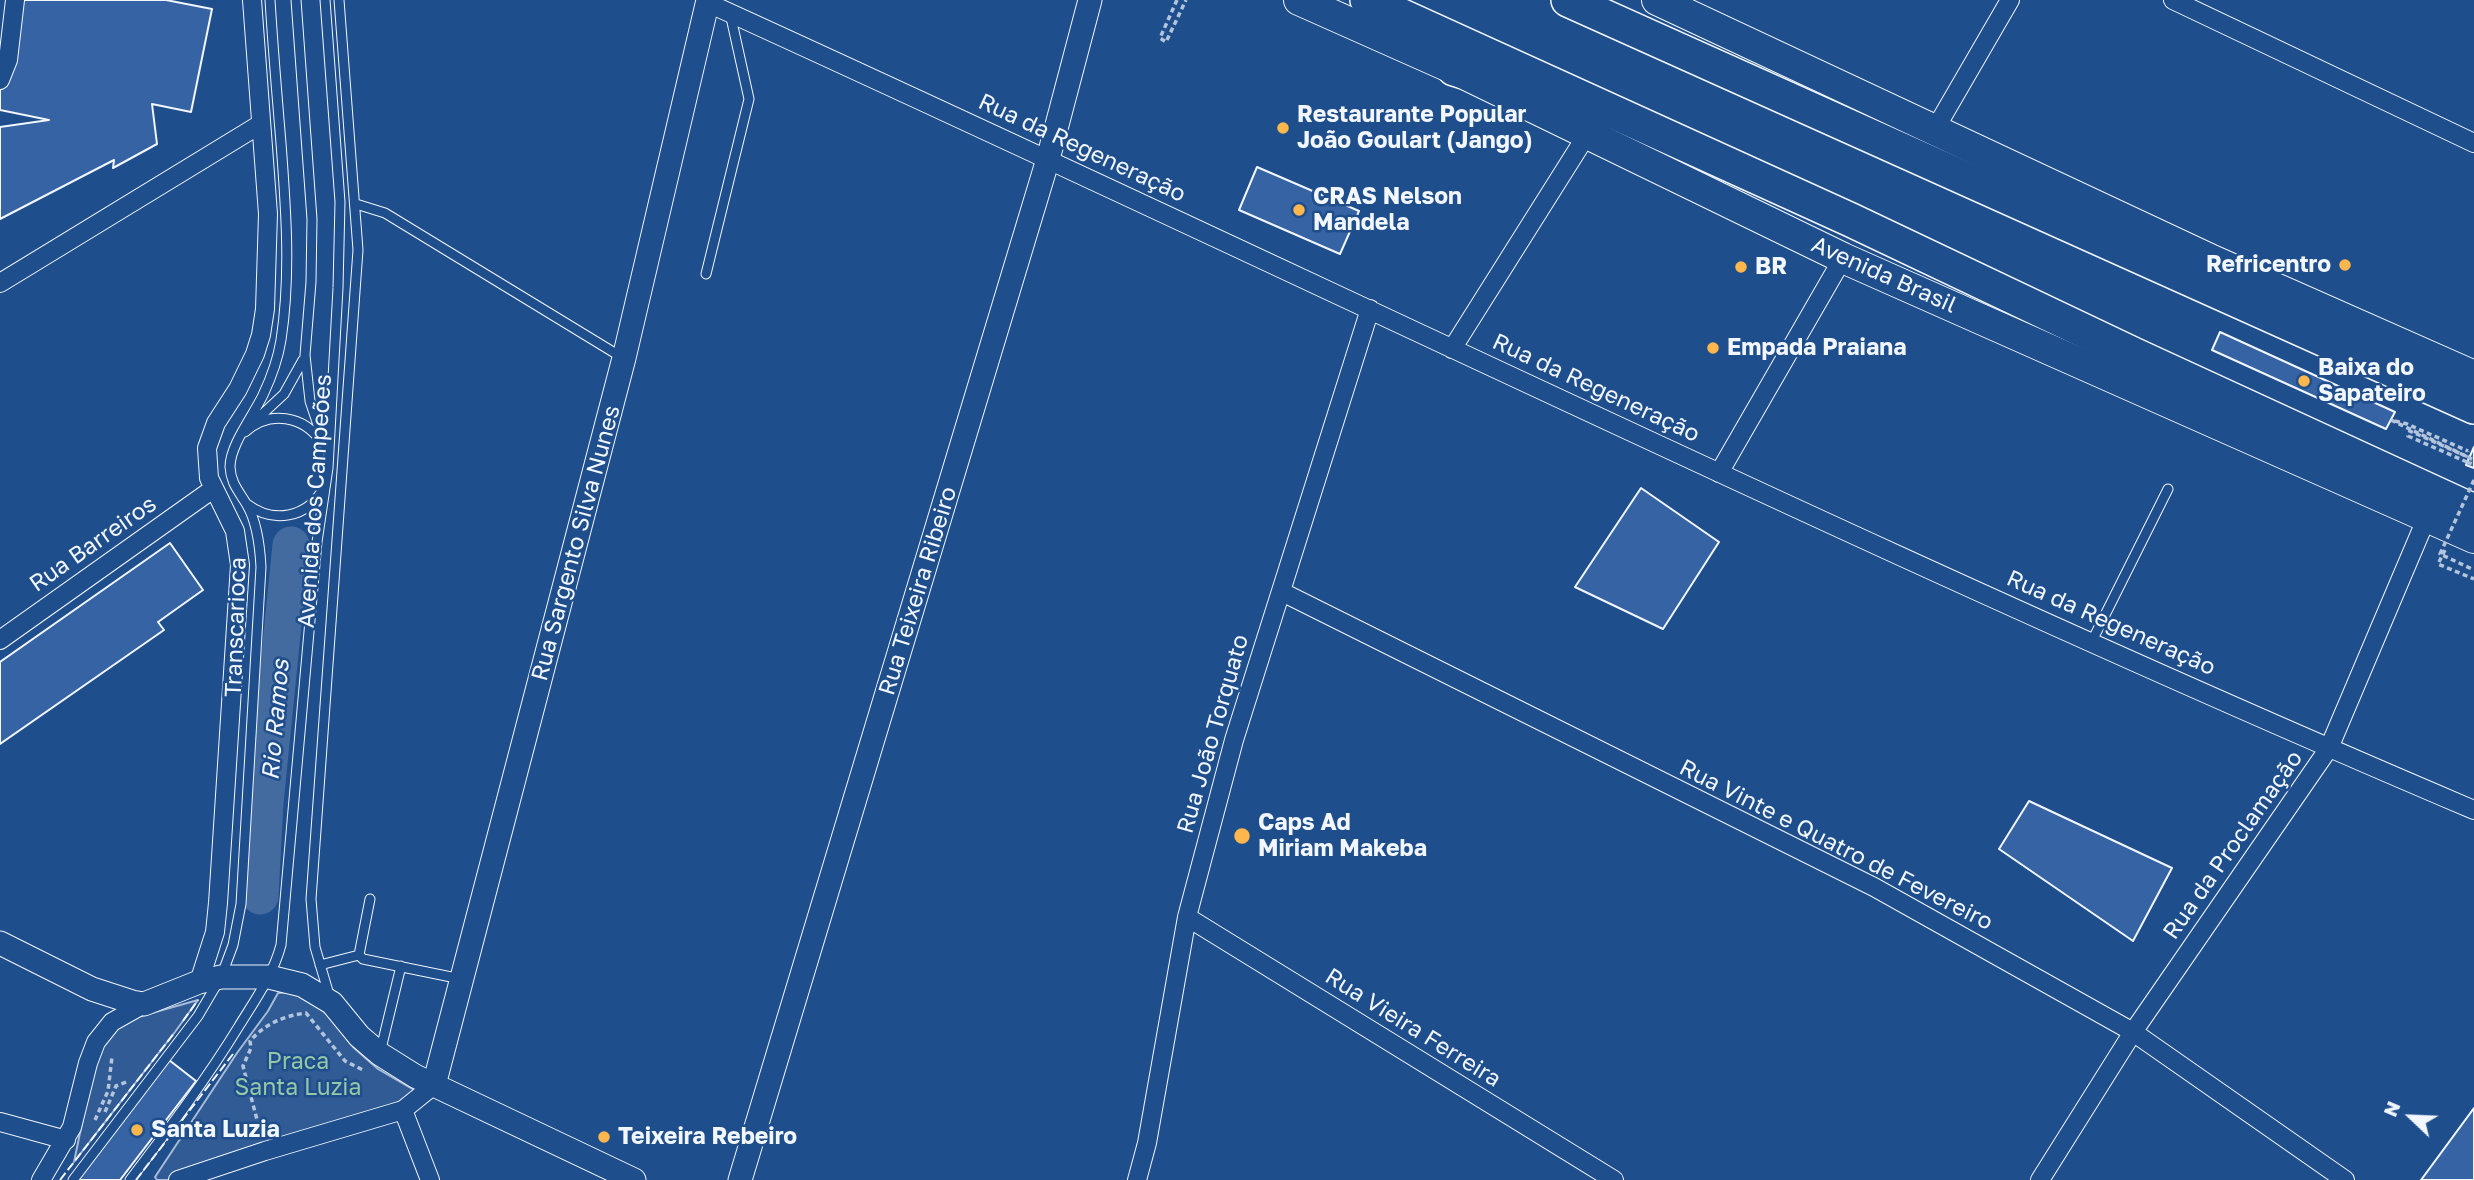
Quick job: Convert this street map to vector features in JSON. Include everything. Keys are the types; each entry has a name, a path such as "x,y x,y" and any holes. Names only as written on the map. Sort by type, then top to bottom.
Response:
{"highway":[{"name":"Avenida Brasil","path":"1299,0 1454,69 1843,258 2474,538"},
{"name":"Avenida Brasil","path":"1367,0 1839,214 2135,355 2474,511"},
{"path":"1568,0 2474,407"},
{"path":"1604,0 1664,44"},
{"path":"1662,1 2212,260 2474,376"},
{"path":"1454,69 1524,90 2077,341 2135,355"}],"street":[{"path":"0,80 8,60 15,0"},
{"path":"210,979 218,903 240,565 235,531 214,489 207,463 207,448 211,434 239,389 255,354 265,309 268,214 259,125 252,0"},
{"name":"Rua Teixeira Ribeiro","path":"740,1180 1048,159 1090,0"},
{"path":"1934,131 2010,0"},
{"path":"2173,0 2474,143"},
{"name":"Rua da Regeneração","path":"706,1 1719,473 2329,748 2474,810"},
{"name":"Rua Sargento Silva Nunes","path":"434,1085 624,358 706,1"},
{"path":"0,283 259,125"},
{"path":"1452,349 1588,133"},
{"path":"1719,473 1843,258"},
{"name":"Rua João Torquato","path":"1137,1180 1147,1143 1187,917 1234,740 1370,309"},
{"name":"Rua Barreiros","path":"0,640 214,489"},
{"name":"Rua da Proclamação","path":"2040,1180 2133,1032 2329,748 2427,517"},
{"name":"Rua Vinte e Quatro de Fevereiro","path":"1282,592 1874,887 2133,1032 2345,1180"},
{"name":"Rua Vieira Ferreira","path":"1187,917 1614,1180"},
{"path":"0,943 92,989 111,997 144,1004"},
{"path":"41,1180 72,1128 88,1063 96,1042 112,1022 144,1004 210,979 270,977 302,985 332,1003 359,1036 373,1063 415,1076 634,1180"},
{"path":"178,1180 403,1110 434,1085"},
{"path":"403,1110 430,1180"},
{"path":"0,1122 66,1140"}],"lane":[{"path":"214,489 231,476 233,452 273,371 285,303 285,193 270,0"},
{"path":"296,0 311,190 312,260 305,355 310,401 325,441 328,461"},
{"path":"130,1180 193,1098 270,977 278,956 317,542 328,461 338,288 340,202 325,0"},
{"name":"Avenida dos Campeões","path":"332,1003 314,947 311,899 358,250 339,0"},
{"path":"706,274 749,99 730,13"},
{"path":"356,204 385,213 624,358"},
{"path":"242,435 284,394 305,355"},
{"path":"242,435 262,421 272,418 290,419 302,423 316,434 323,444 328,461"},
{"name":"Transcarioca","path":"73,1180 198,1016 210,979 233,945 241,904 261,567 256,534 247,504 238,494 231,476"},
{"path":"247,504 270,515 294,514 315,500 326,481"},
{"path":"2092,642 2168,489"},
{"path":"359,956 370,899"},
{"path":"320,965 359,956 462,980"},
{"path":"373,1063 401,966"}],"path":[{"path":"1177,0 1160,38 1166,42 1186,0"},
{"path":"2474,460 2391,420 2407,424 2468,451 2466,456 2410,431 2408,436 2474,465"},
{"path":"2474,480 2440,554 2474,570"},
{"path":"2438,564 2474,579"},
{"path":"265,1151 243,1066 251,1048 250,1041 258,1031 285,1016 306,1013 345,1061 373,1063"},
{"path":"91,1129 108,1091 112,1057 116,1048"}],"shaded area":[{"name":"Praca Santa Luzia","path":"289,992 313,1002 328,1015 353,1047 378,1069 421,1094 188,1180 157,1180 155,1177 278,993"},
{"name":"Praca Santa Luzia","path":"198,1000 74,1162 95,1060 106,1038 127,1020"}],"building":[{"path":"18,0 166,0 212,9 191,112 152,104 157,144 113,168 114,160 0,219 0,127 49,120 0,110 0,85"},
{"name":"CRAS Nelson Mandela","path":"1257,167 1359,211 1340,254 1239,210"},
{"name":"Baixa do Sapateiro","path":"2220,332 2395,412 2386,429 2212,350"},
{"path":"2474,447 2474,468 2466,465"},
{"path":"1641,488 1719,542 1663,629 1575,587"},
{"path":"170,543 203,590 158,622 164,630 0,744 0,662"},
{"path":"2029,801 2172,868 2133,941 1999,849"},
{"name":"Santa Luzia","path":"169,1060 196,1081 120,1180 77,1180"},
{"path":"2474,1108 2474,1180 2421,1180"}],"waterway":[{"name":"Rio Ramos","path":"260,896 265,803 291,545"}],"fence":[{"path":"183,1021 198,1000"},
{"path":"60,1180 175,1032"},
{"path":"136,1180 233,1054"}],"place":[{"name":"Restaurante Popular João Goulart (Jango)","path":"1283,128"},
{"name":"CRAS Nelson Mandela","path":"1299,210"},
{"name":"Refricentro","path":"2345,265"},
{"name":"BR","path":"1741,267"},
{"name":"Empada Praiana","path":"1713,348"},
{"name":"Baixa do Sapateiro","path":"2304,381"},
{"name":"Caps Ad Miriam Makeba","path":"1242,836"},
{"name":"Santa Luzia","path":"137,1130"},
{"name":"Teixeira Rebeiro","path":"604,1137"}]}
